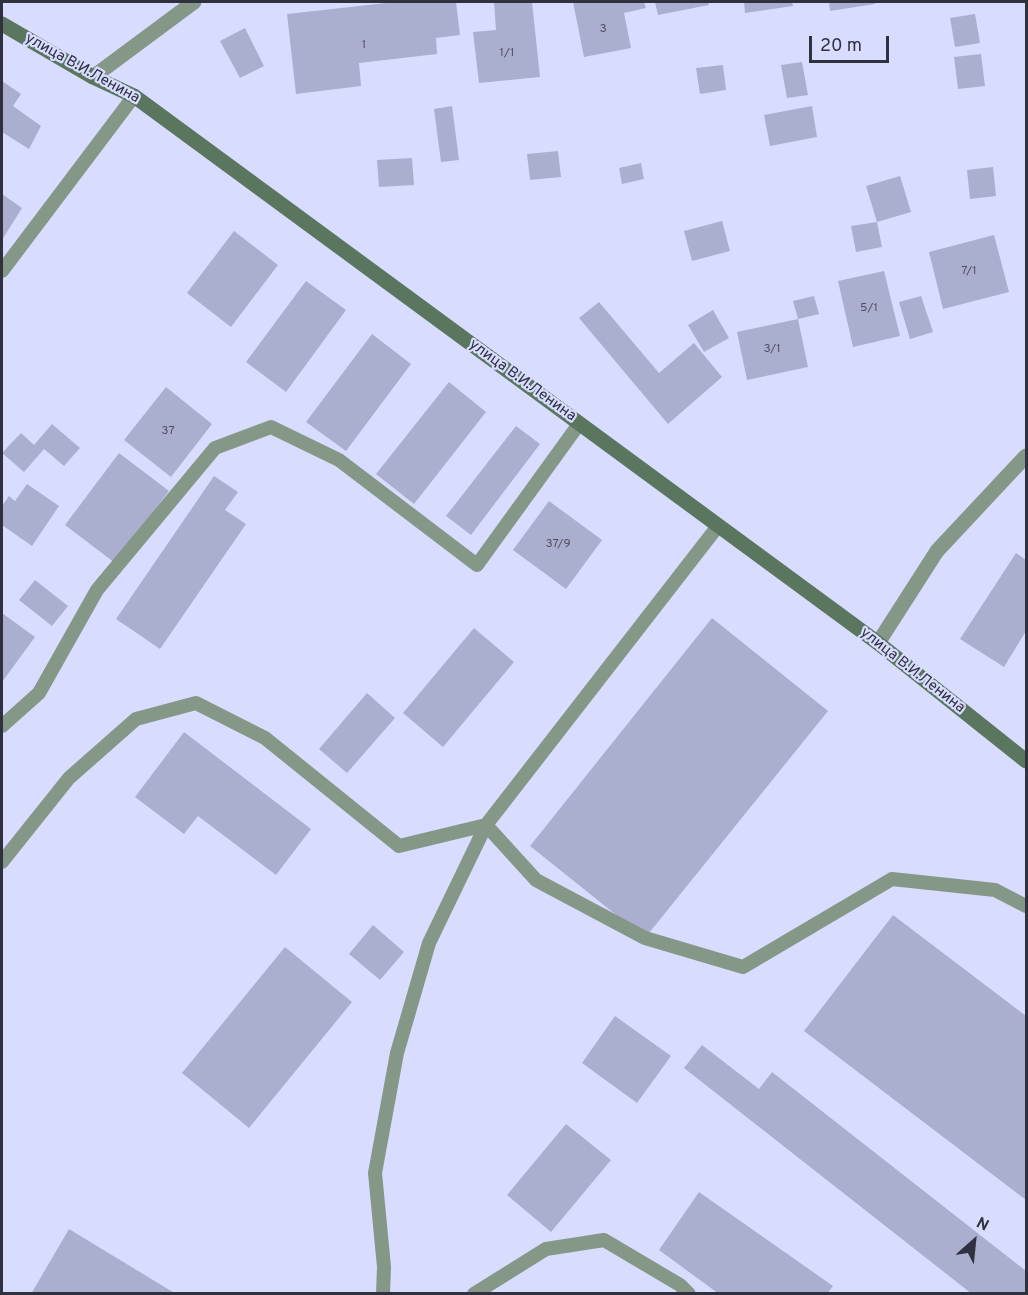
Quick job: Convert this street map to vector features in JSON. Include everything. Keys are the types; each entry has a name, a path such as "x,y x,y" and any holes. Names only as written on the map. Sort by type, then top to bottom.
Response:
{"main road":[{"name":"улица В.И.Ленина","path":"2,24 93,76 134,96 878,643 1026,761"}],"street":[{"path":"93,76 194,2"},
{"path":"878,643 937,551 1026,456"}],"lane":[{"path":"2,271 134,96"},
{"path":"2,726 39,693 97,591 215,448 271,427 339,460 477,565 579,424"},
{"path":"383,1293 384,1267 375,1173 397,1053 429,943 486,825 718,526"},
{"path":"2,862 69,778 136,719 196,703 265,738 399,846 486,825"},
{"path":"486,825 536,880 645,938 743,967 892,879 995,890 1026,906"},
{"path":"474,1293 546,1249 604,1240 680,1285 689,1293"}],"building":[{"path":"395,2 456,2 460,35 436,38 437,54 359,63 361,86 296,94 287,14"},
{"path":"494,2 532,2 540,77 479,83 473,32 496,30"},
{"path":"573,2 644,2 646,8 624,13 631,48 584,57"},
{"path":"655,2 708,2 709,5 658,15"},
{"path":"744,2 792,2 793,6 745,13"},
{"path":"829,2 875,2 875,4 830,11"},
{"path":"975,14 980,43 955,47 950,18"},
{"path":"245,28 264,66 240,78 220,41"},
{"path":"981,54 985,86 958,89 954,57"},
{"path":"802,62 808,95 787,98 781,65"},
{"path":"723,65 726,90 700,94 696,68"},
{"path":"2,81 21,94 13,106 41,126 29,149 2,132"},
{"path":"452,106 459,160 441,162 434,109"},
{"path":"812,106 817,137 770,146 764,115"},
{"path":"558,151 561,177 530,180 527,154"},
{"path":"412,158 414,185 379,187 377,160"},
{"path":"641,163 644,179 622,184 619,168"},
{"path":"993,167 996,196 970,199 967,170"},
{"path":"900,176 911,212 877,222 866,186"},
{"path":"2,194 22,208 2,240"},
{"path":"722,221 730,251 692,261 684,231"},
{"path":"877,222 882,247 856,252 851,226"},
{"path":"234,231 278,265 231,327 187,293"},
{"path":"994,235 1009,292 943,309 929,252"},
{"path":"884,271 900,336 853,347 838,281"},
{"path":"306,281 346,310 286,392 246,362"},
{"path":"814,296 819,314 798,319 793,301"},
{"path":"921,296 933,332 910,339 899,302"},
{"path":"599,302 659,373 694,343 722,377 668,424 579,318"},
{"path":"713,310 729,338 704,352 688,325"},
{"path":"798,319 808,367 747,380 737,332"},
{"path":"372,334 411,364 346,451 306,422"},
{"path":"449,382 486,412 414,504 376,474"},
{"path":"166,387 212,424 171,477 124,440"},
{"path":"52,424 80,448 64,466 44,449 24,472 2,453 21,433 34,445"},
{"path":"516,426 540,444 471,535 446,516"},
{"path":"119,453 169,491 115,563 65,525"},
{"path":"214,476 238,492 225,510 246,524 160,649 116,619"},
{"path":"27,484 59,506 32,546 2,525 2,506 9,496 15,501"},
{"path":"549,501 602,540 566,589 513,550"},
{"path":"1016,553 1026,560 1026,631 1004,667 960,639"},
{"path":"35,580 68,606 52,626 19,600"},
{"path":"2,613 35,637 2,682"},
{"path":"712,618 828,711 645,938 530,846"},
{"path":"474,628 514,662 443,747 403,713"},
{"path":"367,693 395,718 347,773 319,749"},
{"path":"184,732 311,829 276,875 198,816 184,834 135,797"},
{"path":"893,915 1026,1016 1026,1200 804,1031"},
{"path":"373,925 404,952 380,980 349,954"},
{"path":"285,947 352,1002 249,1128 182,1073"},
{"path":"615,1016 671,1056 637,1103 582,1063"},
{"path":"702,1045 759,1089 772,1072 1026,1271 1026,1294 972,1294 684,1068"},
{"path":"566,1124 611,1160 551,1232 507,1195"},
{"path":"699,1192 833,1286 827,1294 719,1294 659,1250"},
{"path":"69,1229 176,1294 31,1294"}]}
